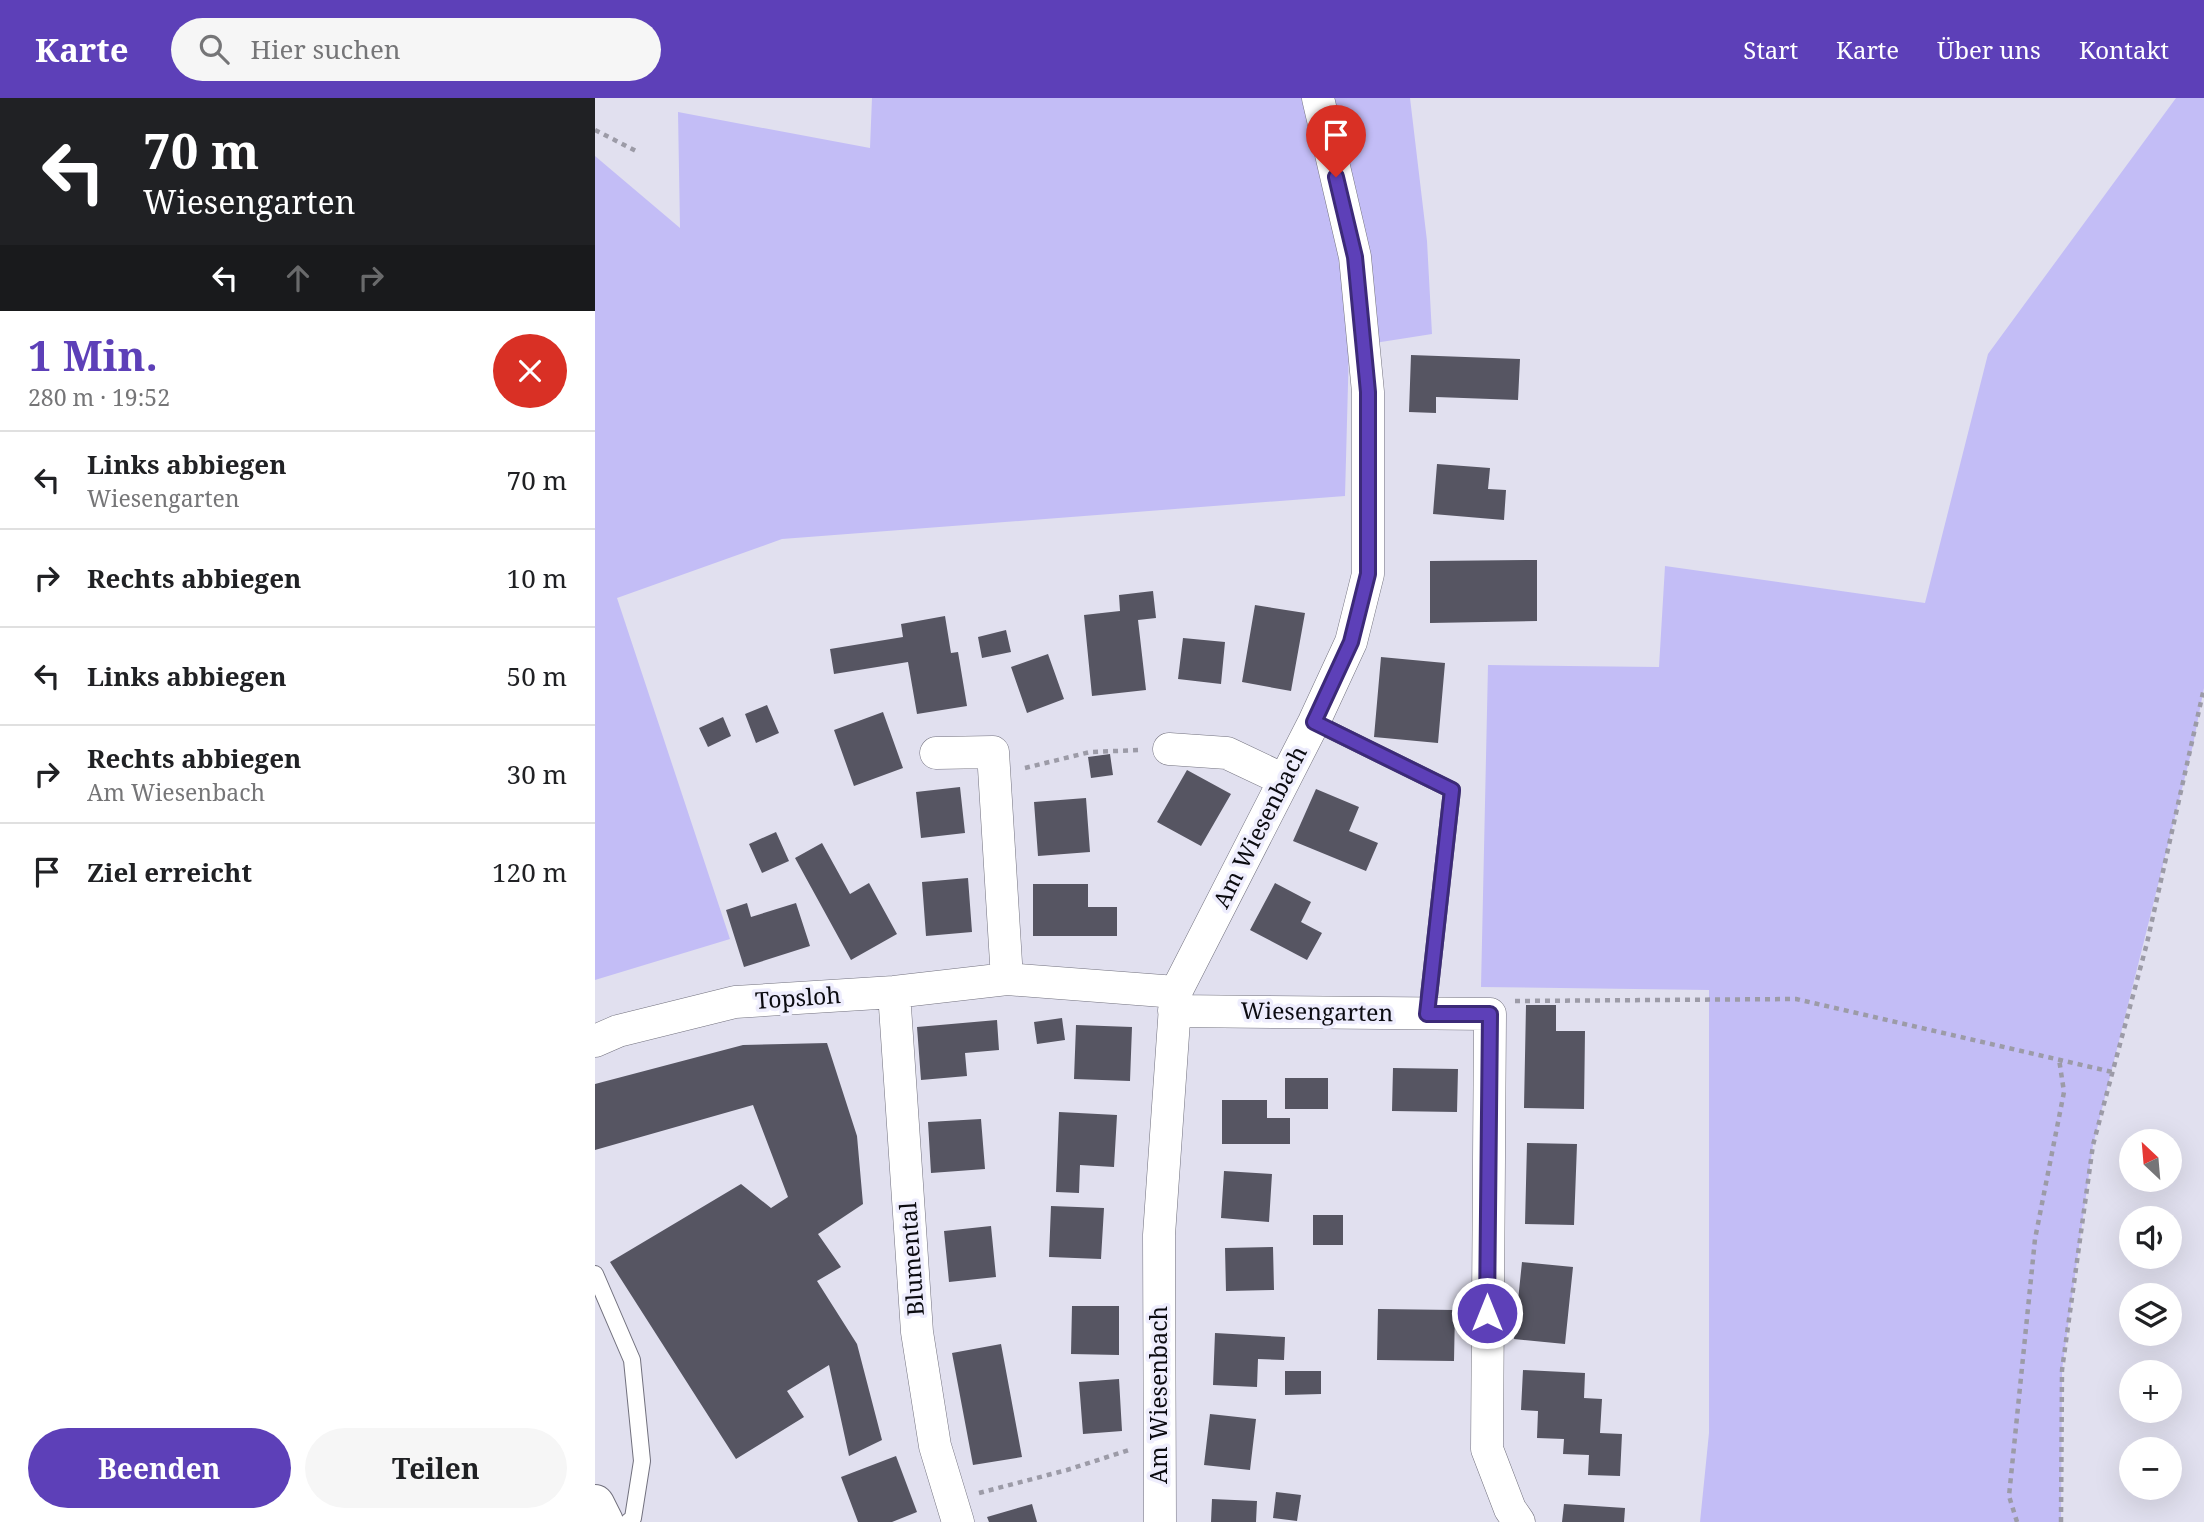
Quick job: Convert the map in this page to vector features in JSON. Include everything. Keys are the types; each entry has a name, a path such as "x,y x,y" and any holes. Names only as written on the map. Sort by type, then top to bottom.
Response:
{"main road":[{"path":"595,1504 604,1522"}],"street":[{"name":"Am Wiesenbach","path":"1160,1522 1159,1234 1175,1001 1351,642 1368,574 1368,392 1355,257 1318,98"},
{"path":"1169,749 1227,753 1284,780"},
{"path":"936,752 993,752 1007,979"},
{"name":"Topsloh","path":"595,1041 618,1031 735,1002 894,992 1007,979 1175,1001"},
{"name":"Blumental","path":"894,992 917,1332 935,1446 954,1511"},
{"name":"Wiesengarten","path":"1175,1001 1427,1014 1490,1014"},
{"path":"1490,1014 1487,1449 1510,1508 1519,1522"}],"lane":[{"path":"1314,722 1452,790 1427,1014"},
{"path":"595,1274 632,1360 642,1461 633,1518 628,1522"}],"path":[{"path":"595,130 638,152"},
{"path":"2061,1522 2062,1370 2093,1145 2150,930 2204,688"},
{"path":"995,775 1090,752 1169,749"},
{"path":"1490,1014 1511,1001 1796,999 2112,1072"},
{"path":"2017,1522 2009,1496 2035,1239 2064,1092 2059,1059"},
{"path":"954,1511 1159,1440"}],"shaded area":[{"path":"872,98 1410,98 1427,241 1432,334 1349,347 1345,496 782,539 617,598 730,939 595,980 595,156 680,228 678,112 870,148"},
{"path":"2176,98 2204,98 2204,688 2193,745 2093,1145 2062,1370 2061,1522 1700,1522 1709,1433 1709,990 1481,987 1488,665 1659,667 1665,566 1925,603 1988,354"}],"building":[{"path":"1411,355 1520,359 1518,400 1436,397 1436,413 1409,412"},
{"path":"1437,464 1490,468 1488,489 1506,490 1504,520 1433,514"},
{"path":"1537,560 1537,621 1430,623 1430,561"},
{"path":"1153,591 1156,618 1138,620 1146,690 1092,696 1084,615 1120,611 1119,595"},
{"path":"1255,605 1305,613 1291,691 1242,682"},
{"path":"945,616 951,653 958,652 967,706 917,714 908,662 834,674 830,649 903,637 901,624"},
{"path":"1006,630 1011,652 982,658 978,637"},
{"path":"1183,638 1225,642 1221,684 1178,679"},
{"path":"1048,654 1064,699 1027,713 1011,667"},
{"path":"1381,657 1445,663 1438,743 1374,737"},
{"path":"767,705 779,733 756,743 745,714"},
{"path":"883,712 903,768 854,786 834,730"},
{"path":"723,717 731,736 708,747 699,728"},
{"path":"1110,754 1113,775 1091,778 1088,757"},
{"path":"1187,770 1231,794 1201,846 1157,822"},
{"path":"960,787 965,833 921,838 916,792"},
{"path":"1316,789 1359,807 1349,831 1378,843 1366,871 1293,841"},
{"path":"1086,798 1090,852 1038,856 1034,802"},
{"path":"776,832 789,861 762,873 749,844"},
{"path":"822,843 850,894 869,883 897,934 851,960 795,858"},
{"path":"968,878 972,932 926,936 922,882"},
{"path":"1275,883 1311,902 1301,922 1322,933 1307,960 1250,930"},
{"path":"1033,884 1088,884 1088,907 1117,907 1117,936 1033,936"},
{"path":"747,903 751,917 796,903 810,946 744,967 726,910"},
{"path":"1526,1005 1556,1005 1556,1031 1585,1031 1584,1109 1524,1108"},
{"path":"1062,1018 1065,1040 1037,1044 1034,1022"},
{"path":"997,1020 999,1050 965,1053 967,1076 921,1080 917,1027"},
{"path":"1076,1025 1132,1027 1130,1081 1074,1079"},
{"path":"827,1043 857,1136 863,1204 818,1234 841,1267 817,1281 857,1344 882,1440 849,1456 829,1365 787,1391 804,1417 736,1459 610,1262 741,1184 771,1208 788,1197 753,1105 595,1150 595,1084 743,1045"},
{"path":"1393,1068 1458,1069 1457,1112 1392,1111"},
{"path":"1285,1078 1328,1078 1328,1109 1285,1109"},
{"path":"1222,1100 1267,1100 1267,1118 1290,1118 1290,1144 1222,1144"},
{"path":"1059,1112 1117,1115 1114,1167 1080,1165 1079,1193 1056,1192"},
{"path":"981,1119 985,1169 931,1173 928,1122"},
{"path":"1527,1143 1577,1144 1574,1225 1525,1224"},
{"path":"1224,1171 1272,1174 1269,1222 1221,1218"},
{"path":"1051,1206 1104,1208 1101,1259 1049,1257"},
{"path":"1313,1215 1343,1215 1343,1245 1313,1245"},
{"path":"991,1226 996,1277 949,1282 944,1231"},
{"path":"1273,1247 1274,1290 1226,1291 1225,1248"},
{"path":"1522,1262 1573,1267 1565,1344 1514,1339"},
{"path":"1072,1306 1119,1306 1119,1355 1071,1354"},
{"path":"1378,1309 1455,1310 1454,1361 1377,1360"},
{"path":"1215,1333 1285,1337 1284,1360 1258,1359 1257,1387 1213,1385"},
{"path":"1001,1344 1022,1457 973,1465 952,1353"},
{"path":"1523,1370 1585,1373 1584,1398 1602,1399 1600,1433 1622,1434 1620,1476 1588,1475 1589,1455 1563,1454 1564,1439 1537,1438 1538,1411 1521,1410"},
{"path":"1285,1371 1321,1371 1321,1394 1285,1395"},
{"path":"1119,1379 1122,1431 1083,1434 1079,1382"},
{"path":"1210,1414 1256,1419 1250,1470 1204,1465"},
{"path":"896,1456 917,1512 892,1522 858,1522 841,1477"},
{"path":"1276,1492 1301,1495 1297,1521 1273,1518"},
{"path":"1212,1499 1257,1501 1256,1522 1211,1522"},
{"path":"1032,1504 1037,1522 989,1522 987,1517"},
{"path":"1564,1504 1625,1508 1624,1522 1562,1522"}],"route":[{"path":"1336,177 1355,257 1368,392 1368,574 1351,642 1314,722 1452,790 1427,1014 1490,1014 1487,1313"}]}
